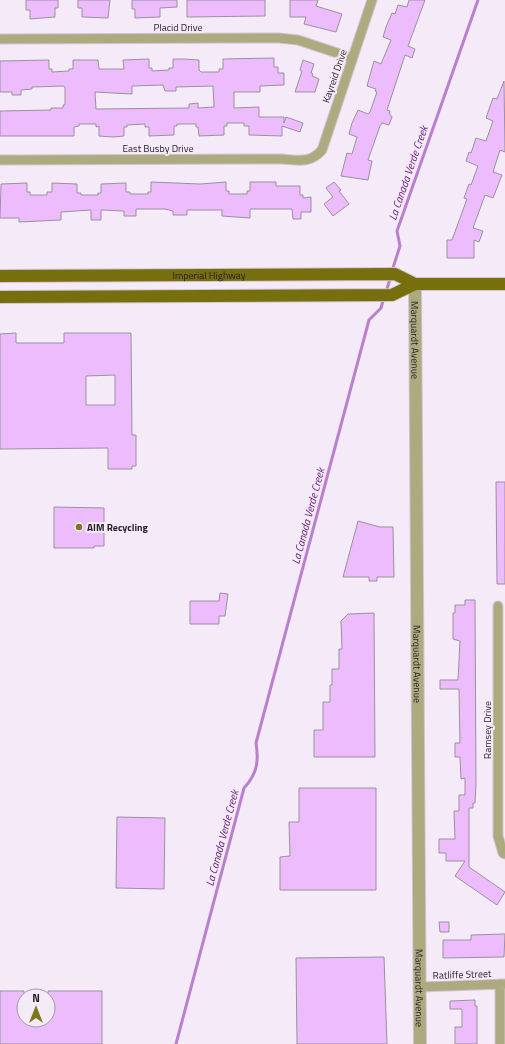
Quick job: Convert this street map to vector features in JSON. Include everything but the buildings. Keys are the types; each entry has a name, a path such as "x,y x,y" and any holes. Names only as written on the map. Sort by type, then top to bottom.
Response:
{"main road":[{"name":"Imperial Highway","path":"0,276 395,274 412,285"},
{"name":"Imperial Highway","path":"0,297 392,295 412,285 505,284"}],"street":[{"name":"Kayreid Drive","path":"315,157 322,150 372,0"},
{"name":"Placid Drive","path":"0,39 279,38 298,40 352,58"},
{"name":"East Busby Drive","path":"0,160 304,160 315,157"},
{"name":"Marquardt Avenue","path":"412,285 420,1044"},
{"name":"Ramsey Drive","path":"498,606 498,836 504,854"},
{"name":"Ratliffe Street","path":"420,987 503,984"},
{"path":"500,1044 503,984"}],"waterway":[{"name":"La Canada Verde Creek","path":"392,271 400,246 397,231 478,0"},
{"name":"La Canada Verde Creek","path":"386,292 391,276"},
{"name":"La Canada Verde Creek","path":"176,1044 244,788 252,778 256,767 256,743 369,320 381,308 384,297"}],"place":[{"name":"AIM Recycling","path":"79,527"}]}
